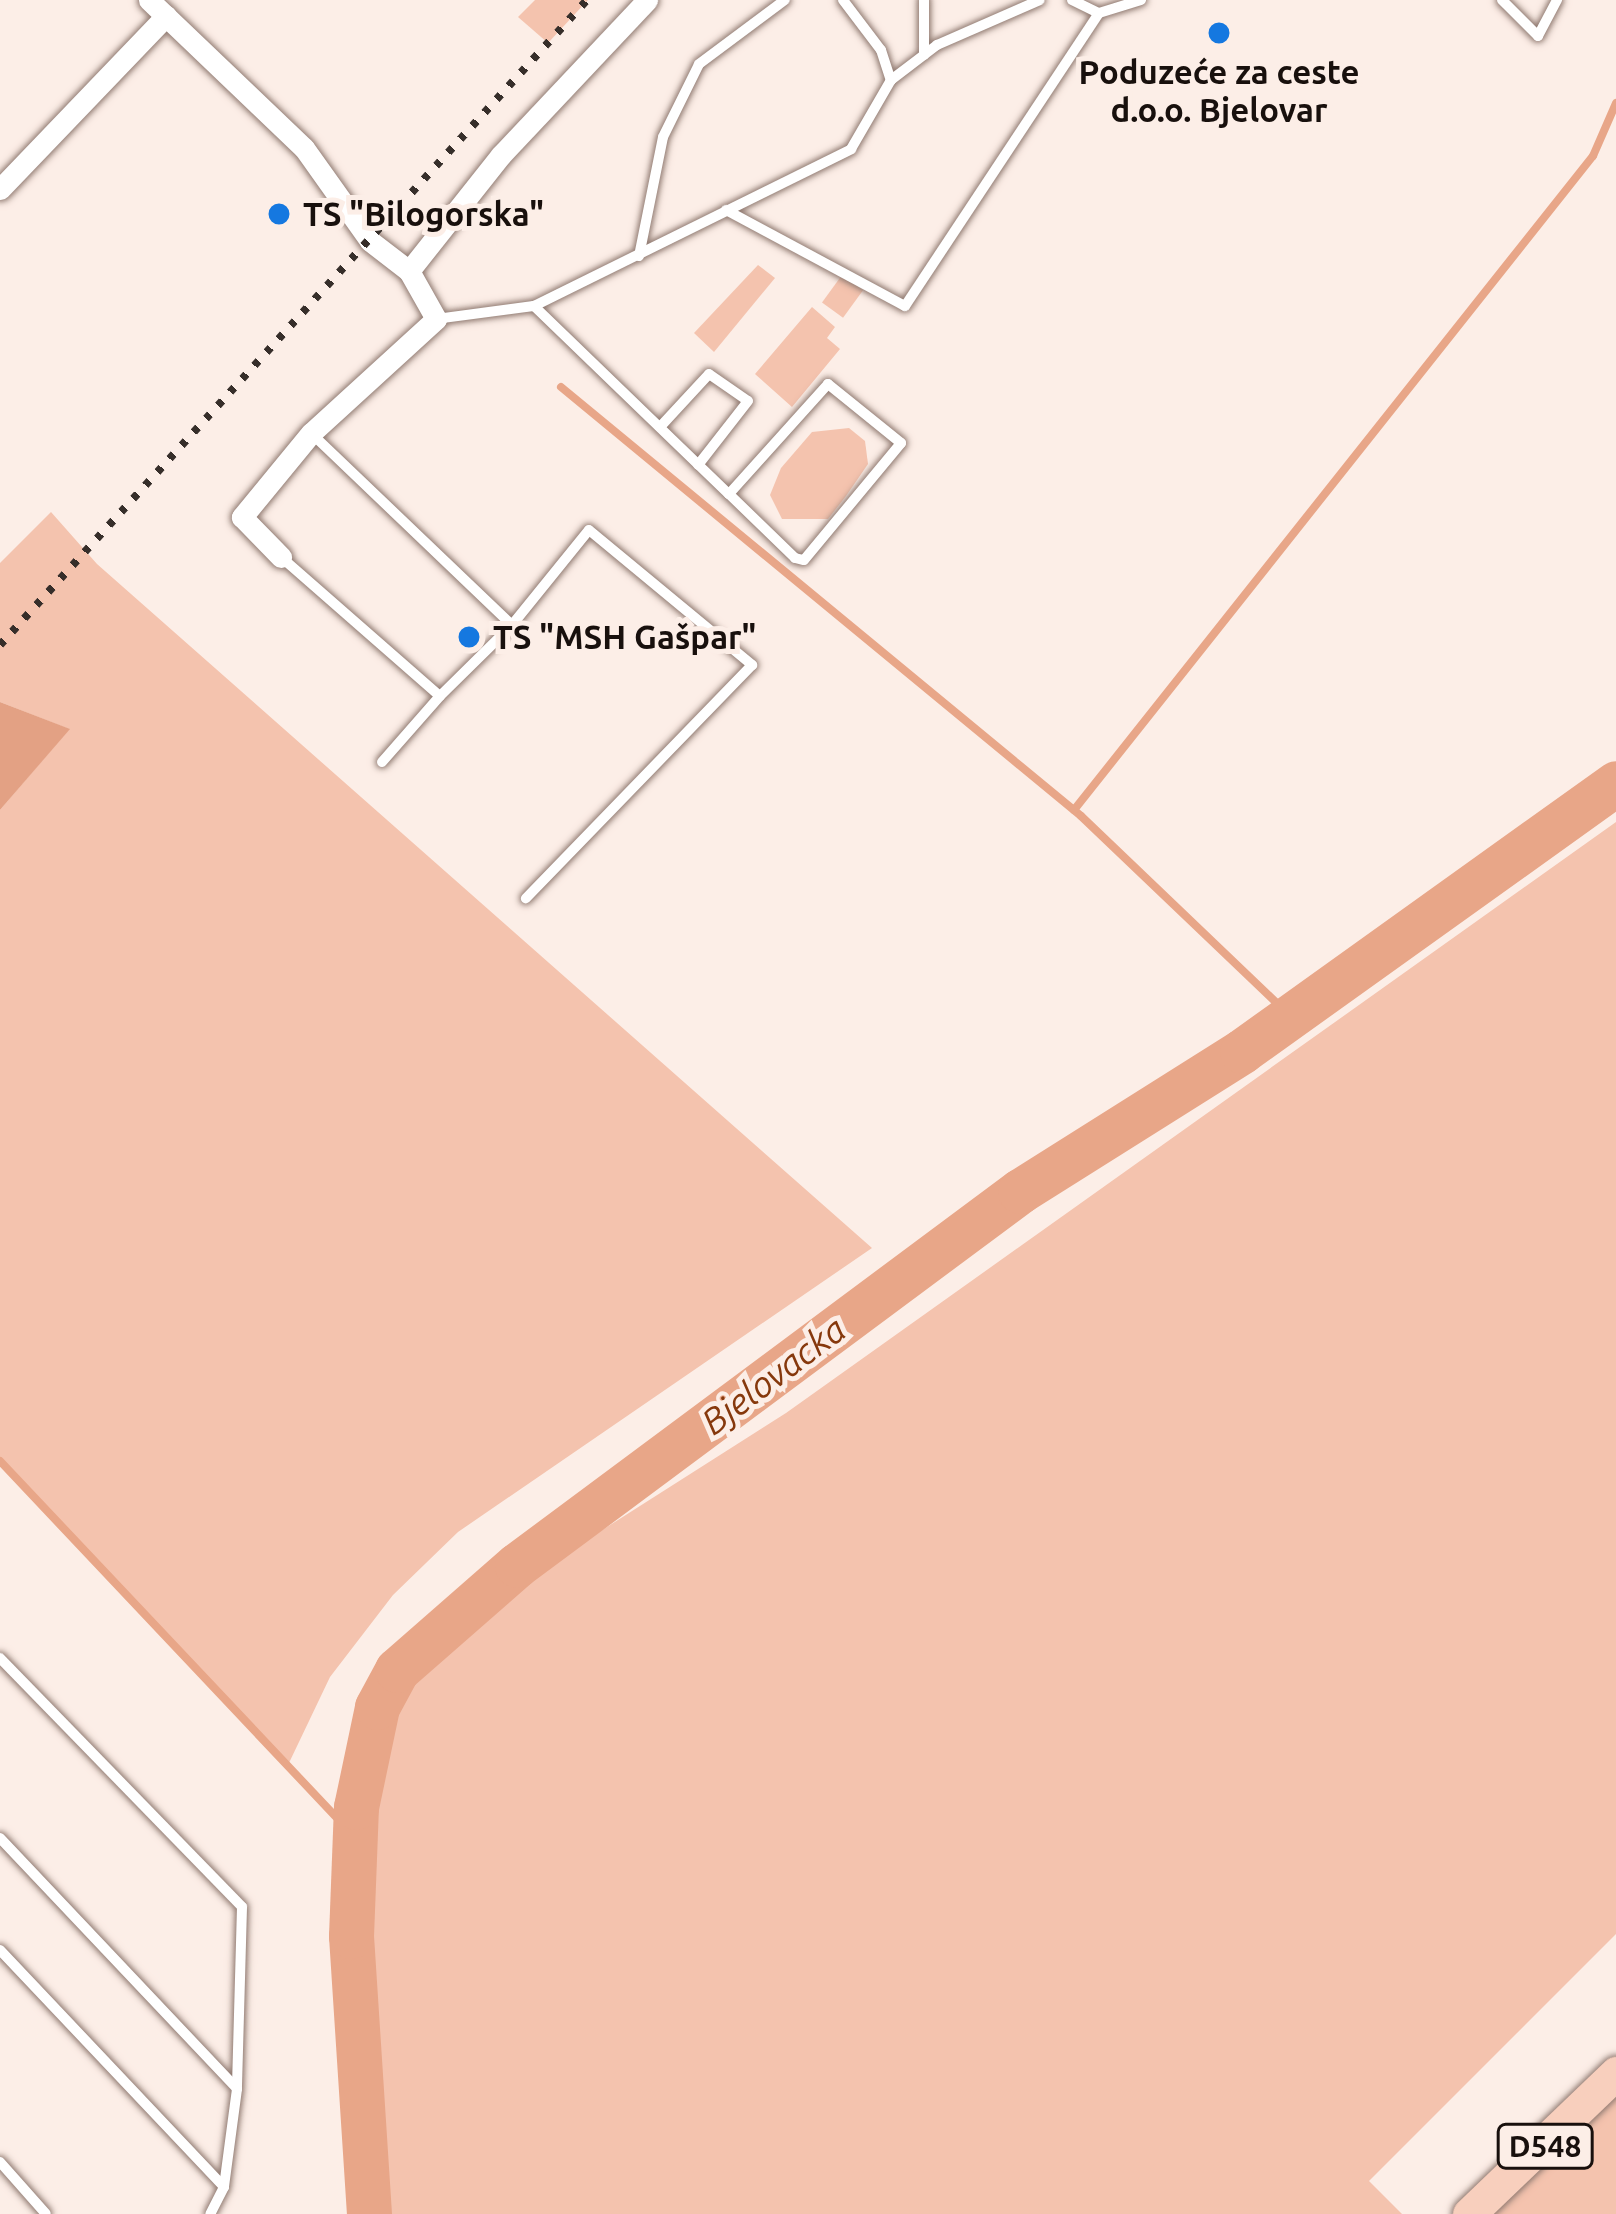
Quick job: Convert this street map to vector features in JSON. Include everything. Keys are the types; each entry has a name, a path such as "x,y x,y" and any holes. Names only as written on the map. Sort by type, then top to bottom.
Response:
{"main road":[{"name":"D548","path":"1468,2214 1616,2073"}],"street":[{"path":"409,271 501,154 647,0"},
{"path":"0,189 158,8 304,148 370,241 409,271 436,319 310,433 242,517 281,557"}],"lane":[{"path":"638,256 663,136 699,64 785,0"},
{"path":"844,0 881,50 892,80"},
{"path":"924,0 924,55"},
{"path":"436,319 534,306 851,149 892,80 924,55 1040,0"},
{"path":"1072,0 1099,13"},
{"path":"726,210 904,306 1099,13 1141,0"},
{"path":"1502,0 1538,36 1557,0"},
{"path":"534,306 698,465 729,494 803,560 902,443 828,384 729,494"},
{"path":"660,428 709,374 748,401 698,465"},
{"path":"310,433 512,625"},
{"path":"382,762 512,625 589,530 752,665 526,898"},
{"path":"281,557 440,696"},
{"path":"0,1658 242,1907 237,2089 224,2186 210,2214"},
{"path":"0,1838 237,2089"},
{"path":"0,1950 224,2186"},
{"path":"0,2162 46,2214"}],"shaded area":[{"path":"535,0 588,0 548,43 518,17"},
{"path":"758,265 775,278 714,352 694,333"},
{"path":"842,275 863,290 843,318 822,303"},
{"path":"812,307 835,327 827,338 840,349 792,407 755,374"},
{"path":"849,428 865,441 868,464 846,496 828,519 782,519 770,495 781,468 812,432"},
{"path":"51,512 97,564 872,1248 458,1532 393,1595 330,1677 288,1765 0,1461 0,810 69,729 0,702 0,563"},
{"path":"0,702 70,729 0,810"},
{"path":"1616,822 1616,1934 1369,2181 1402,2214 369,2214 351,1936 355,1818 367,1741 397,1670 431,1639 786,1413"},
{"path":"1616,2069 1616,2214 1466,2214"}],"waterway":[{"path":"1074,810 1593,156 1616,103"},
{"path":"561,387 1081,816 1291,1017"},
{"name":"Bjelovacka","path":"369,2214 351,1936 356,1807 377,1707 397,1670 517,1565 1020,1191 1242,1051 1616,783"},
{"path":"0,1461 355,1837"}],"railway":[{"path":"0,645 587,0"}],"place":[{"name":"Poduzeće za ceste d.o.o. Bjelovar","path":"1219,33"},
{"name":"TS \"Bilogorska\"","path":"279,214"},
{"name":"TS \"MSH Gašpar\"","path":"469,637"}]}
